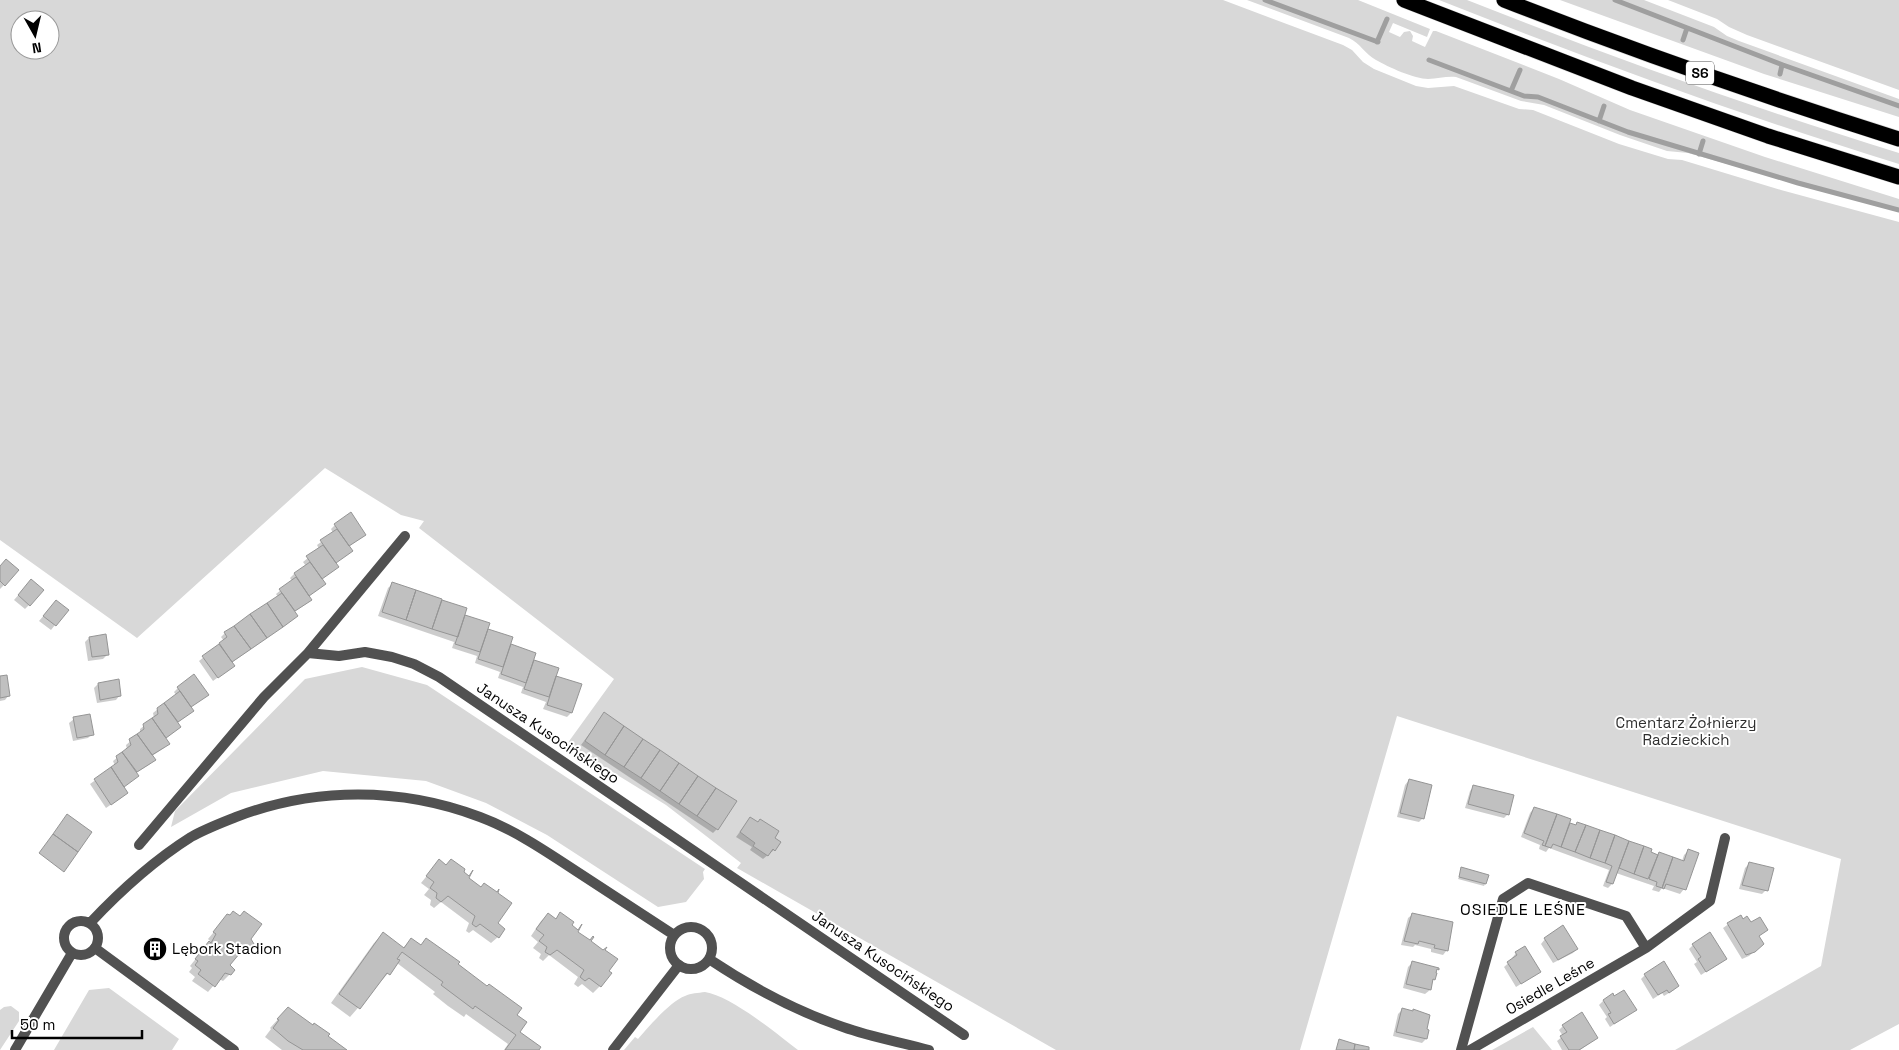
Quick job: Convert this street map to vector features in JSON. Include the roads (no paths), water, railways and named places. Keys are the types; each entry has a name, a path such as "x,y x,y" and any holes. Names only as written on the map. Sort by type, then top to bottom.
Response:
{"highway":[{"name":"S6","path":"1404,0 1658,98 1768,136 1899,177"},
{"name":"S6","path":"1504,0 1602,38 1770,98 1899,139"}],"street":[{"path":"139,845 264,698 308,653 405,536"},
{"name":"Janusza Kusocińskiego","path":"308,653 338,656 365,652 392,657 414,664 439,677 964,1035"},
{"path":"90,923 128,885 158,860 192,836 258,808 293,800 359,793 413,798 481,817 543,850 674,935"},
{"name":"Osiedle Leśne","path":"1470,1050 1646,948 1710,900 1725,838"},
{"path":"1462,1050 1503,899 1528,883 1626,916 1646,948"},
{"path":"83,920 90,923 99,934 96,948 84,955 72,952 64,940 65,932 69,926 76,922 83,920"},
{"path":"685,927 699,928 704,931 712,941 709,959 698,968 691,969 679,965 670,954 671,941 674,935 685,927"},
{"path":"96,948 234,1050"},
{"path":"15,1050 72,952"},
{"path":"709,959 770,996 810,1015 870,1036 929,1050"},
{"path":"613,1050 679,965"}],"waterway":[{"path":"1265,0 1378,42"},
{"path":"1615,0 1783,65 1899,106"},
{"path":"1377,42 1387,19"},
{"path":"1683,40 1687,28"},
{"path":"1429,60 1524,96 1538,97 1628,132 1798,183 1899,210"},
{"path":"1780,74 1782,65"},
{"path":"1511,91 1520,70"},
{"path":"1599,121 1604,106"},
{"path":"1699,154 1703,141"}],"place":[{"name":"Lębork Stadion","path":"155,949"}],"district":[{"name":"OSIEDLE LEŚNE","path":"1523,909"}],"park label":[{"name":"Cmentarz Żołnierzy Radzieckich","path":"1686,732"}]}
